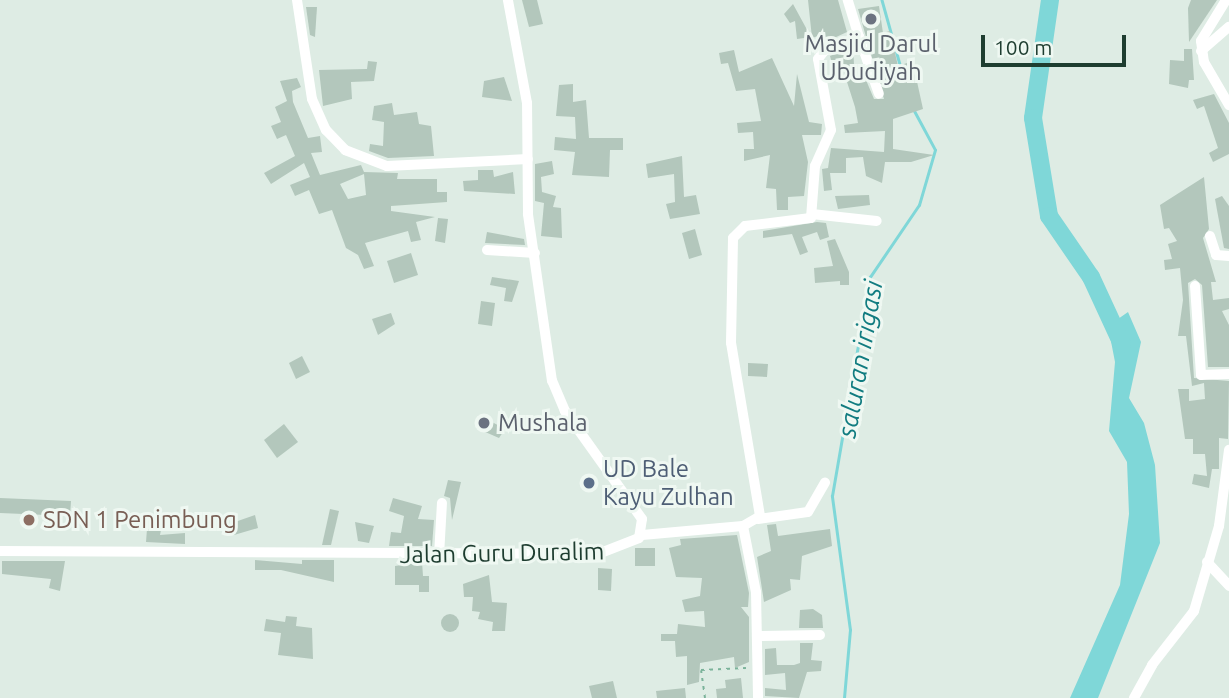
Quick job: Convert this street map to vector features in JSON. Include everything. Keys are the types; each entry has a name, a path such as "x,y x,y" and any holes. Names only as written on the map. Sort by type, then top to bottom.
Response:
{"street":[{"path":"297,0 312,99 326,130 345,150 387,166 528,159"},
{"path":"508,0 527,103 527,214 556,395 642,519 642,535 743,526 758,519 808,512 825,482"},
{"path":"848,0 879,94"},
{"path":"1226,0 1203,32 1201,51 1229,104"},
{"path":"1201,51 1229,27"},
{"path":"812,214 815,166 831,130 818,60 824,51 859,37"},
{"path":"758,519 761,505 731,343 733,238 745,226 803,221 812,214 877,221"},
{"path":"1210,236 1216,255 1229,256"},
{"path":"487,250 535,253"},
{"path":"1195,286 1201,376 1229,374"},
{"path":"1134,698 1152,665 1189,621 1219,526 1229,450"},
{"path":"439,556 442,503"},
{"path":"743,526 758,636 758,698"},
{"name":"Jalan Guru Duralim","path":"0,551 439,556 598,554 628,546 642,535"},
{"path":"1207,562 1229,586"},
{"path":"758,636 820,635"}],"path":[{"path":"705,698 698,676 702,669 759,667"}],"water":[{"path":"1128,312 1141,342 1129,398 1144,423 1155,465 1160,543 1098,698 1070,698 1120,585 1129,514 1127,462 1109,431 1115,362 1108,326"}],"building":[{"path":"522,0 537,0 543,24 529,27"},
{"path":"808,0 838,0 847,32 821,44 818,36 812,38"},
{"path":"1191,0 1217,0 1189,42 1188,8"},
{"path":"793,4 811,37 797,39 795,21 790,23 784,14"},
{"path":"879,6 883,33 890,31 898,66 907,63 916,77 923,109 893,119 893,149 934,155 911,162 885,162 882,183 866,176 863,157 846,158 846,173 830,173 832,190 824,191 822,169 828,168 831,148 884,152 885,131 845,133 844,125 858,123 855,107 840,60 832,63 830,56 853,47 855,81 866,80 874,99 884,99 858,9"},
{"path":"306,7 317,7 315,37 310,35"},
{"path":"1184,49 1192,49 1194,80 1189,80 1188,88 1169,84 1170,60 1184,61"},
{"path":"734,50 739,72 772,58 794,106 797,74 809,122 822,124 821,135 802,135 808,162 804,196 788,197 788,210 777,210 776,189 766,188 770,155 744,161 744,149 754,149 753,132 738,133 737,123 761,121 755,89 736,91 728,63 721,64 719,53"},
{"path":"368,61 377,62 374,81 351,82 352,99 323,106 319,70 367,69"},
{"path":"504,77 512,101 482,97 484,81"},
{"path":"297,78 301,87 292,91 293,102 308,138 320,136 322,152 311,153 320,175 361,165 364,172 398,173 397,179 437,179 437,192 447,192 447,202 391,206 391,211 435,217 416,222 421,240 411,242 408,231 365,243 374,266 364,269 358,255 346,248 332,210 319,214 309,190 295,196 290,185 310,177 304,163 271,184 264,173 295,156 286,135 277,139 271,126 281,122 275,107 287,101 280,81","holes":["364,174 366,195 348,199 340,184"]},
{"path":"573,84 573,102 586,100 589,138 623,138 623,150 610,150 609,177 572,175 575,152 554,150 555,137 576,139 575,117 556,116 559,85"},
{"path":"1214,94 1229,123 1229,154 1213,162 1209,153 1218,148 1204,106 1197,109 1193,100"},
{"path":"392,103 394,115 417,112 419,124 431,126 434,156 388,158 369,151 370,144 383,146 384,122 372,120 374,106"},
{"path":"682,156 684,197 696,195 700,214 670,219 666,204 675,202 674,174 648,178 646,164"},
{"path":"552,161 554,174 541,177 542,192 556,196 553,207 561,208 562,238 541,236 544,203 535,201 535,164"},
{"path":"478,170 493,170 494,177 513,172 515,194 464,191 463,181 478,180"},
{"path":"1204,177 1209,229 1203,238 1216,282 1211,282 1213,300 1229,298 1229,309 1222,311 1229,325 1229,367 1208,367 1202,285 1195,279 1188,283 1194,378 1229,381 1228,439 1219,438 1219,469 1212,469 1209,488 1192,484 1194,474 1207,476 1205,454 1193,454 1193,439 1185,439 1178,389 1189,389 1189,401 1205,399 1204,383 1192,386 1186,336 1178,336 1183,300 1180,268 1165,270 1164,260 1172,259 1168,244 1177,241 1169,228 1164,229 1160,205"},
{"path":"869,195 870,205 838,209 835,196"},
{"path":"1222,196 1229,206 1229,249 1224,248 1215,199"},
{"path":"438,218 448,219 445,243 435,241"},
{"path":"817,222 826,223 829,237 820,240 817,232 802,237 808,252 800,255 792,234 763,238 763,231"},
{"path":"695,229 702,255 689,259 682,233"},
{"path":"487,232 524,239 525,245 485,243"},
{"path":"835,239 849,272 849,285 840,285 840,281 815,283 814,268 833,266 827,241"},
{"path":"411,253 418,275 394,283 387,261"},
{"path":"492,277 519,281 512,302 504,301 506,288 490,285"},
{"path":"481,301 495,303 492,326 478,324"},
{"path":"391,313 395,324 378,335 372,319"},
{"path":"302,356 310,372 296,379 289,363"},
{"path":"748,363 768,364 767,377 748,376"},
{"path":"479,415 505,429 499,438 476,428"},
{"path":"284,424 298,442 277,458 264,440"},
{"path":"448,480 461,482 452,520 450,498 444,496"},
{"path":"0,498 71,501 70,516 0,513"},
{"path":"393,498 422,506 418,519 434,520 432,546 389,546 391,532 401,533 404,516 389,511"},
{"path":"330,509 339,511 331,545 322,545"},
{"path":"255,515 258,528 234,535 232,523"},
{"path":"355,522 374,526 369,543 358,541"},
{"path":"776,524 778,536 830,529 832,546 802,556 800,580 790,579 791,590 764,602 757,557 771,551 767,525"},
{"path":"147,529 161,530 160,535 185,533 185,544 146,542"},
{"path":"737,535 749,593 748,607 741,607 749,617 749,662 735,668 734,657 700,663 699,682 687,685 687,656 676,657 675,641 661,641 661,634 677,634 678,624 705,627 704,611 685,612 682,600 700,596 702,578 676,577 669,548 681,545 680,539"},
{"path":"635,548 655,548 655,566 635,566"},
{"path":"255,560 302,564 302,560 334,560 334,582 281,570 255,570"},
{"path":"2,561 65,561 60,591 49,588 51,579 2,574"},
{"path":"422,562 423,576 429,576 429,592 419,592 419,585 395,585 395,566"},
{"path":"598,568 612,569 611,591 598,590"},
{"path":"489,575 492,602 507,603 505,631 492,631 493,622 478,619 480,612 472,611 473,597 464,597 463,584"},
{"path":"813,609 822,615 823,628 799,628 800,610"},
{"path":"450,614 456,617 459,623 456,629 450,632 444,629 441,623 444,617"},
{"path":"286,616 297,617 296,626 312,628 313,659 278,655 281,633 264,631 266,619 285,622"},
{"path":"800,643 813,643 811,660 822,661 821,671 807,672 799,698 765,696 765,688 786,690 785,673 765,675 765,649 776,648 777,665 794,665 800,663"},
{"path":"741,678 743,698 717,698 716,689 726,688 725,680"},
{"path":"613,681 617,698 592,698 589,686"},
{"path":"685,688 686,698 657,698 656,691"}],"waterway":[{"name":"saluran irigasi","path":"882,0 901,68"},
{"path":"1050,0 1033,118 1049,216 1091,277 1122,344"},
{"name":"saluran irigasi","path":"844,698 850,630 832,496 870,277 919,205 935,150 914,111"}],"place":[{"name":"Masjid Darul Ubudiyah","path":"871,19"},
{"name":"Mushala","path":"484,423"},
{"name":"UD Bale Kayu Zulhan","path":"589,483"},
{"name":"SDN 1 Penimbung","path":"29,520"}]}
